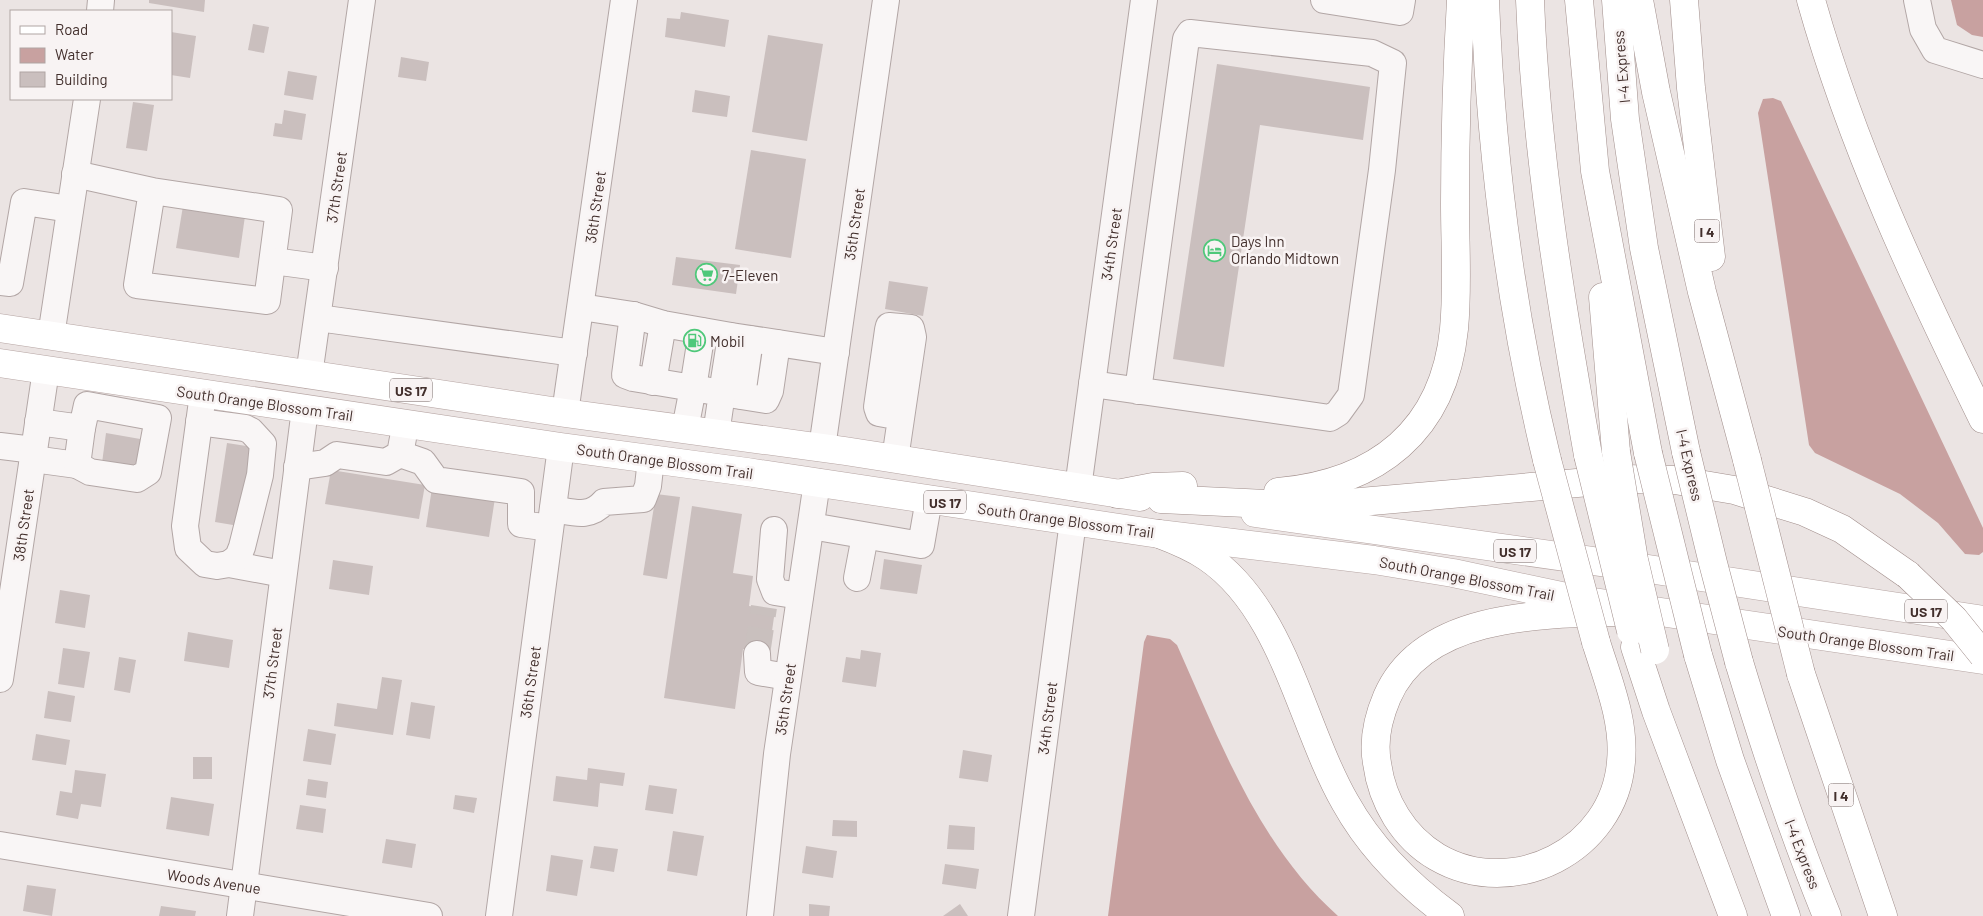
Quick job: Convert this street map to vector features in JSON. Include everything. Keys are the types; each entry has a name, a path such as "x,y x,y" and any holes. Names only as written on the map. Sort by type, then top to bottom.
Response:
{"main road":[{"path":"1117,494 1153,487 1182,486 1267,492 1298,489 1337,481 1364,470 1388,456 1424,419 1442,384 1454,329 1456,101 1461,0"},
{"path":"1485,0 1490,100 1504,229 1526,364 1547,460 1596,642 1619,718 1621,761 1613,795 1592,830 1575,847 1556,860 1534,868 1509,873 1465,868 1441,859 1422,846 1393,812 1381,784 1376,756 1377,729 1385,701 1396,680 1414,660 1444,639 1494,622 1534,616 1655,611"},
{"path":"1530,0 1540,144 1567,342 1588,455 1645,649"},
{"path":"1579,0 1595,171 1616,452 1634,560 1645,649 1656,712 1733,916"},
{"name":"I-4 Express","path":"1616,0 1626,119 1644,248 1686,452 1739,662 1788,816 1827,916"},
{"path":"1639,0 1656,92 1702,292 1747,460"},
{"name":"I 4","path":"1684,0 1691,88 1709,250 1747,460 1801,674 1883,916"},
{"path":"1811,0 1851,123 1886,212 1916,282 1983,419"},
{"path":"1595,171 1648,453 1698,655 1730,760 1786,916"},
{"name":"South Orange Blossom Trail","path":"0,328 565,413 822,448 1117,494 1642,568 1983,620"},
{"name":"South Orange Blossom Trail","path":"0,363 561,448 817,482 1159,534 1374,560 1454,573 1580,600 1983,660"},
{"path":"607,454 653,445 768,458 796,456 822,448"},
{"path":"817,482 863,470 1019,491 1078,488"},
{"path":"1161,499 1306,506 1622,479 1675,480 1734,490 1823,519 1872,548 1908,575 1954,619 1983,655"},
{"path":"1159,534 1186,545 1207,558 1225,572 1255,606 1283,661 1345,802 1364,832 1382,854 1410,883 1450,916"}],"street":[{"name":"37th Street","path":"309,375 362,0"},
{"name":"36th Street","path":"565,413 624,0"},
{"name":"35th Street","path":"822,448 886,0"},
{"name":"34th Street","path":"1078,488 1144,0"},
{"path":"1324,0 1401,6"},
{"path":"1917,0 1923,29 1935,50 1983,65"},
{"path":"1092,384 1330,418 1338,413 1351,396 1382,170 1393,63 1372,53 1190,33 1186,39 1138,390"},
{"path":"51,336 86,100"},
{"path":"75,174 152,191 279,210 267,301 137,285 152,191"},
{"path":"0,282 10,283 24,202 70,209"},
{"path":"273,261 325,268"},
{"path":"581,307 634,315 682,327 740,338 836,352"},
{"path":"634,315 625,375 673,385 766,400 770,391 777,343"},
{"path":"318,318 574,353"},
{"path":"682,327 673,385 685,430"},
{"path":"673,385 682,327"},
{"path":"716,434 732,394 740,338"},
{"name":"38th Street","path":"0,679 46,370"},
{"path":"140,415 147,386"},
{"path":"203,394 185,538 188,548 205,564 218,566 229,564 283,574"},
{"path":"0,446 77,465 90,472 137,479 148,472 158,418 87,405 77,465"},
{"name":"37th Street","path":"240,916 305,410"},
{"path":"896,459 902,418"},
{"path":"38,422 82,428"},
{"path":"200,422 245,428 251,431 263,444 260,475 242,547 238,557 229,564"},
{"path":"400,454 406,424"},
{"name":"36th Street","path":"499,916 561,448"},
{"path":"297,467 325,463 337,455 386,462 400,454 423,462 436,480 521,492 521,524 596,511 604,502 644,499 648,486 651,459"},
{"name":"35th Street","path":"760,916 777,754 817,482"},
{"path":"811,526 921,545 929,499"},
{"name":"34th Street","path":"1021,916 1073,521"},
{"path":"774,530 770,599 800,596"},
{"path":"857,578 865,536"},
{"path":"757,654 758,672 788,677"},
{"name":"Woods Avenue","path":"0,845 429,916"}],"water":[{"path":"1951,0 1983,0 1983,37 1972,35 1957,25"},
{"path":"1773,98 1781,101 1983,528 1983,552 1979,555 1965,554 1938,523 1900,494 1815,453 1809,445 1758,113 1763,99"},
{"path":"1147,635 1170,639 1177,645 1226,754 1263,824 1285,857 1310,888 1338,916 1108,916 1144,642"}],"building":[{"path":"149,0 205,0 204,12 149,3"},
{"path":"681,12 729,20 725,47 665,37 667,18 680,19"},
{"path":"253,24 269,27 264,53 248,50"},
{"path":"172,32 196,36 190,78 172,75"},
{"path":"768,35 823,44 807,141 752,132"},
{"path":"401,57 429,62 426,81 398,77"},
{"name":"Days Inn Orlando Midtown","path":"1217,64 1370,87 1363,140 1260,125 1224,367 1173,359"},
{"path":"288,71 317,76 313,100 284,95"},
{"path":"695,90 730,96 727,117 692,112"},
{"path":"133,102 154,105 147,151 126,148"},
{"path":"284,110 306,114 302,140 273,136 275,123 282,124"},
{"path":"751,150 806,159 791,258 735,249"},
{"path":"183,206 245,216 239,258 176,248"},
{"name":"7-Eleven","path":"676,257 740,265 736,294 672,285"},
{"path":"889,281 928,287 923,316 885,309"},
{"path":"106,433 146,440 142,469 102,463"},
{"path":"227,443 259,448 245,527 215,522"},
{"path":"331,470 425,485 419,519 325,504"},
{"path":"432,488 495,498 489,537 426,527"},
{"path":"656,494 680,497 667,579 643,575"},
{"path":"692,506 742,514 733,573 753,576 749,606 775,610 769,652 743,649 735,709 664,698"},
{"path":"884,559 922,565 917,594 880,589"},
{"path":"333,560 373,566 369,595 329,589"},
{"path":"60,590 90,595 85,628 55,623"},
{"path":"188,632 233,640 229,668 184,661"},
{"path":"63,648 90,652 84,688 58,684"},
{"path":"861,650 881,653 876,687 842,682 846,657 860,659"},
{"path":"119,657 136,660 130,693 114,690"},
{"path":"382,677 402,680 393,735 334,726 337,703 377,709"},
{"path":"48,691 75,696 71,722 44,718"},
{"path":"411,702 435,706 430,739 406,735"},
{"path":"308,729 336,734 331,765 303,761"},
{"path":"36,734 70,740 66,765 32,760"},
{"path":"963,750 992,755 988,782 959,778"},
{"path":"193,757 212,757 212,779 193,779"},
{"path":"588,768 625,773 623,786 600,783 598,807 553,801 556,776 587,780"},
{"path":"75,770 106,774 101,807 81,804 78,819 56,815 60,791 72,793"},
{"path":"308,779 328,782 326,798 306,795"},
{"path":"649,785 677,789 673,814 645,810"},
{"path":"455,795 477,798 474,813 453,809"},
{"path":"171,797 214,804 209,836 166,829"},
{"path":"300,805 326,809 323,833 296,829"},
{"path":"833,820 857,821 857,837 832,836"},
{"path":"949,825 975,827 974,850 947,849"},
{"path":"673,831 704,836 697,876 667,871"},
{"path":"386,839 416,844 412,868 382,863"},
{"path":"594,846 618,849 614,872 590,868"},
{"path":"806,846 837,851 833,878 802,873"},
{"path":"551,855 583,860 577,896 546,891"},
{"path":"945,864 979,869 976,889 942,884"},
{"path":"27,885 56,889 52,916 23,911"},
{"path":"809,904 830,906 829,916 809,916"},
{"path":"960,904 968,916 943,916"},
{"path":"161,906 196,911 195,916 159,916"}],"tunnel":[{"path":"757,654 764,607"}],"place":[{"name":"Days Inn Orlando Midtown","path":"1215,250"},
{"name":"7-Eleven","path":"706,275"},
{"name":"Mobil","path":"694,341"}]}
